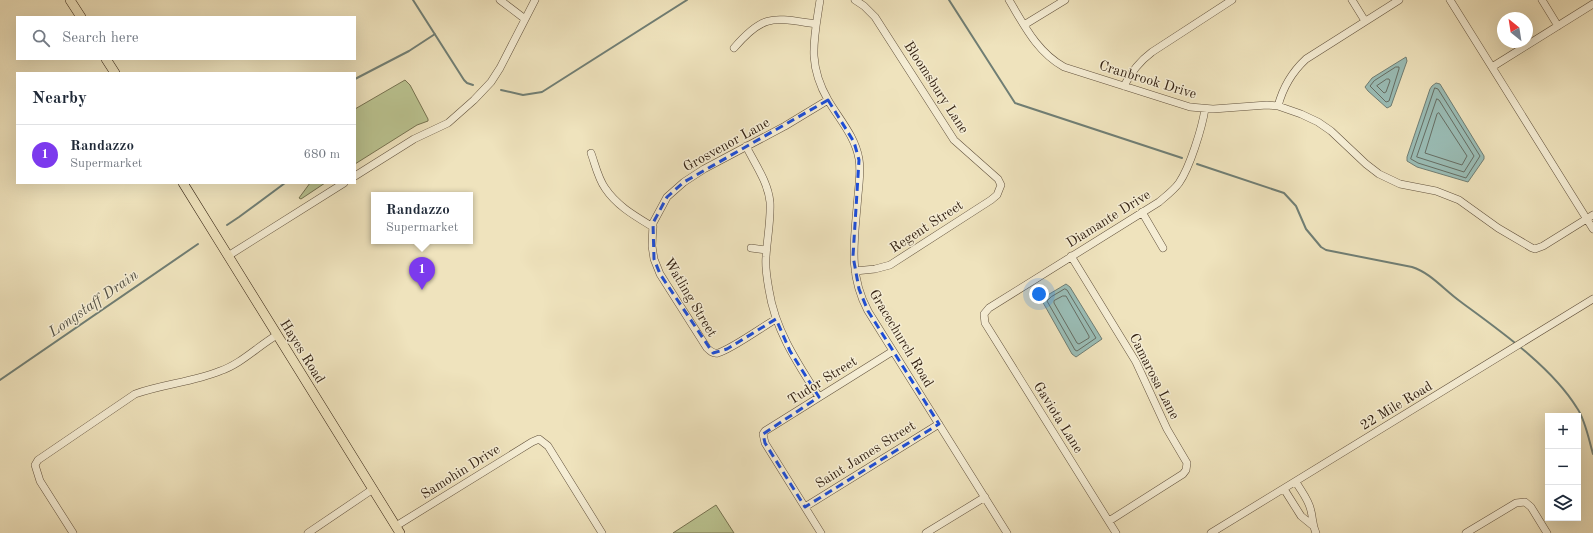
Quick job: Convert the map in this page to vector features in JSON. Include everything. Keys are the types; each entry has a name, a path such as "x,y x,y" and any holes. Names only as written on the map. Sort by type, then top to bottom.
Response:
{"main road":[{"path":"70,0 80,16"},
{"path":"107,60 114,72"},
{"name":"Hayes Road","path":"184,184 398,529"}],"street":[{"path":"500,0 525,19"},
{"path":"356,175 414,139 448,122 474,100 491,82 535,0"},
{"name":"Gracechurch Road","path":"820,0 813,45 816,71 828,100 854,142 859,160 853,256 855,279 864,304 1007,533"},
{"name":"Bloomsbury Lane","path":"855,0 875,16 954,140 998,179 1001,185"},
{"name":"Cranbrook Drive","path":"1009,0 1039,48 1056,62 1072,69 1173,102 1205,109 1261,104 1278,106 1306,116 1325,126 1338,136 1366,164 1386,178 1400,184 1436,191 1455,198 1502,231 1535,249 1543,246 1590,217"},
{"path":"1024,25 1065,0"},
{"path":"1124,86 1142,59 1232,0"},
{"path":"1352,0 1365,21"},
{"path":"1278,106 1288,80 1301,63 1315,52 1399,0"},
{"path":"1450,0 1590,217 1593,229"},
{"path":"1542,0 1558,26"},
{"path":"1492,67 1593,4"},
{"path":"734,48 754,27 769,20 784,20 816,24"},
{"name":"Grosvenor Lane","path":"653,227 653,223 664,201 679,186 704,169 785,126 828,100"},
{"name":"Diamante Drive","path":"984,314 989,308 1165,197 1180,181 1187,167 1199,134 1205,109"},
{"path":"746,146 765,183 769,198 770,215 766,250 766,272 776,319 790,351 819,397"},
{"path":"591,153 604,187 625,210 653,227"},
{"path":"228,256 342,184"},
{"name":"Regent Street","path":"854,270 875,269 890,265 991,200 997,195 1001,185"},
{"path":"1142,212 1163,248"},
{"name":"Watling Street","path":"653,227 652,246 654,259 660,274 707,348 717,353 727,349 776,319"},
{"path":"751,248 766,250"},
{"name":"Camarosa Lane","path":"1071,256 1136,362 1163,421 1188,467 1183,474 1109,521"},
{"name":"22 Mile Road","path":"1213,533 1593,298"},
{"name":"Gaviota Lane","path":"984,314 985,323 1116,533"},
{"path":"74,533 40,481 35,466 38,460 135,394 152,388 201,378 222,371 277,335"},
{"name":"Tudor Street","path":"805,507 765,443 763,434 765,431 893,351"},
{"name":"Saint James Street","path":"805,507 939,424"},
{"name":"Samohin Drive","path":"398,529 532,442 539,439 548,446 602,533"},
{"path":"1296,482 1312,512 1312,525"},
{"path":"308,533 373,489"},
{"path":"1284,489 1301,516 1312,525 1316,533"},
{"path":"926,533 984,497"},
{"path":"1466,533 1516,503 1524,502 1531,507 1547,533"},
{"path":"805,507 821,533"}],"highlighted area":[{"path":"828,100 854,142 859,160 853,256 859,289 868,311 939,424 805,507 765,443 763,434 819,397 790,351 776,319 727,349 713,353 660,274 654,259 653,223 667,197 684,182"}],"green space":[{"path":"405,80 410,85 428,121 417,125 356,163 356,108"},
{"path":"309,184 324,184 301,199 299,198"},
{"path":"716,505 734,533 673,533"}],"water":[{"path":"1406,57 1407,61 1391,106 1387,108 1365,87 1372,78"},
{"path":"1436,83 1440,84 1484,156 1484,159 1468,182 1417,167 1407,161 1407,157 1430,89"},
{"path":"1066,284 1070,287 1102,339 1076,357 1072,354 1041,299"}],"waterway":[{"path":"413,0 464,80 473,85"},
{"path":"501,90 523,95 542,92 687,0"},
{"path":"949,0 1015,103 1182,158"},
{"name":"Longstaff Drain","path":"356,78 409,51 435,34"},
{"path":"1197,164 1284,193 1296,206 1306,229 1321,247 1326,250 1412,267 1425,273 1524,350 1554,378 1580,413 1593,454"},
{"name":"Longstaff Drain","path":"227,225 284,184"},
{"name":"Longstaff Drain","path":"0,380 198,244"}],"place":[{"name":"Randazzo","path":"422,290"}]}
